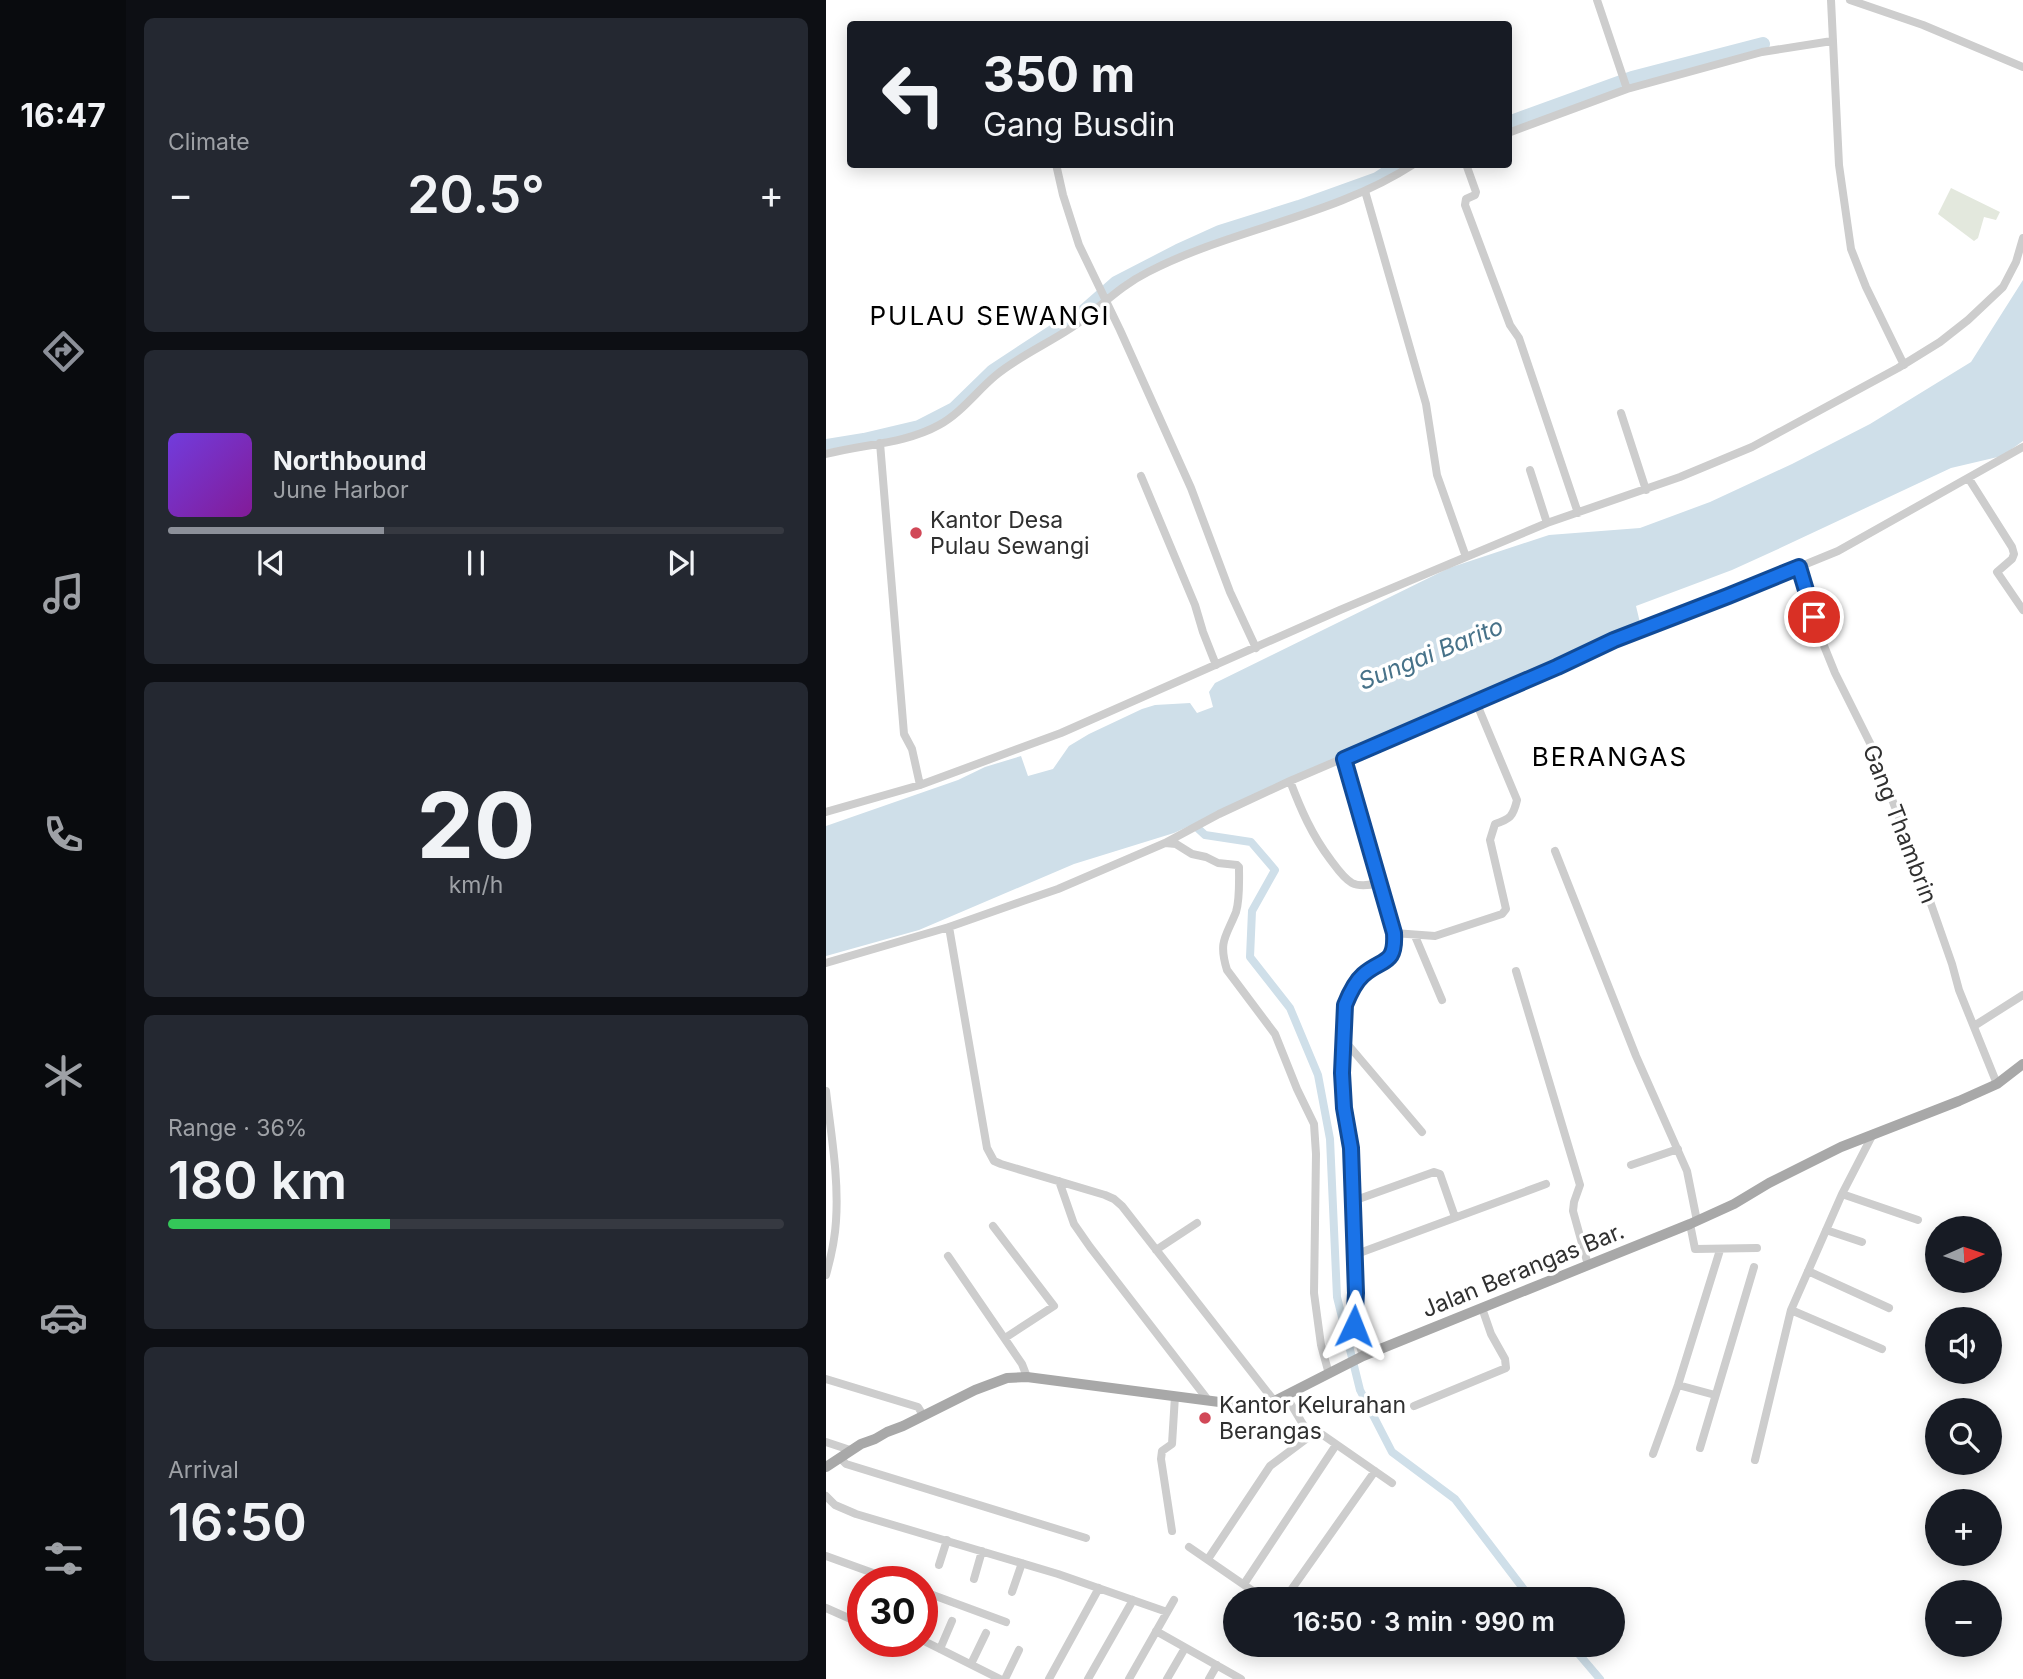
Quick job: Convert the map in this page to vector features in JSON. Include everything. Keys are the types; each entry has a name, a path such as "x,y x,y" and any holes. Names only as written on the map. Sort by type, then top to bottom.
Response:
{"main road":[{"name":"Jalan Berangas Bar.","path":"826,1468 861,1444 995,1382 1012,1377 1262,1407 1360,1357 1694,1223 1769,1183 1873,1134 1959,1101 1997,1083 2023,1064"}],"street":[{"path":"1597,0 1625,83"},
{"path":"1831,0 1839,165 1852,249 1866,287 1904,365"},
{"path":"1850,0 2023,66"},
{"path":"1512,131 1625,83 1762,52 1832,41"},
{"path":"1057,168 1079,246 1191,488 1230,592 1256,648"},
{"path":"826,454 908,437 940,425 996,375 1073,327 1103,294 1200,248 1318,210 1394,178 1408,168"},
{"path":"1467,168 1476,192 1465,201 1465,205 1510,325 1519,338 1578,513"},
{"path":"1365,191 1426,404 1437,475 1466,557"},
{"path":"826,813 920,785 1061,733 1340,610 1547,523 1646,490 1752,447 1904,365 1940,342 2003,287 2016,262 2023,238"},
{"path":"1621,413 1646,490"},
{"path":"880,443 904,734 912,749 920,785"},
{"path":"826,963 949,927 1058,889 1167,842 1215,816 1290,782 1614,640 1838,551 2023,447"},
{"path":"1530,470 1547,523"},
{"path":"1141,476 1195,605 1216,665"},
{"path":"1969,479 2013,551 2012,559 1997,572 2023,610"},
{"name":"Gang Thambrin","path":"1799,567 1818,631 1835,673 1871,745 1917,864 1959,990 1997,1083"},
{"path":"1394,933 1435,936 1502,914 1506,909 1490,840 1495,824 1510,818 1517,800 1476,702"},
{"path":"1344,759 1395,943 1392,954 1362,976 1345,1005 1344,1108 1351,1148 1356,1293 1353,1317 1360,1357"},
{"path":"1290,782 1315,839 1339,871 1352,883 1379,883"},
{"path":"1167,842 1192,854 1239,867 1237,910 1223,941 1224,959 1227,970 1275,1034 1314,1124 1314,1293 1321,1345 1333,1372"},
{"path":"1555,852 1636,1056 1687,1171 1694,1223 1693,1247 1695,1250 1757,1248"},
{"path":"949,927 989,1153 993,1161 1114,1199 1136,1222 1275,1402"},
{"path":"1415,936 1442,1000"},
{"path":"1516,971 1579,1181 1580,1188 1573,1211 1588,1265"},
{"path":"1974,1026 2023,995"},
{"path":"1344,1040 1422,1132"},
{"path":"826,1091 837,1208 834,1242 826,1275"},
{"path":"1755,1460 1791,1310 1842,1194 1873,1134"},
{"path":"1631,1165 1678,1149"},
{"path":"1353,1201 1434,1172 1440,1174 1455,1217"},
{"path":"1059,1181 1074,1224 1208,1400"},
{"path":"1354,1255 1546,1184"},
{"path":"1842,1194 1918,1220"},
{"path":"1156,1250 1197,1223"},
{"path":"993,1226 1054,1306 1005,1338"},
{"path":"1826,1230 1862,1242"},
{"path":"1653,1454 1678,1385 1720,1250"},
{"path":"948,1256 1022,1364 1027,1377"},
{"path":"1700,1448 1754,1267"},
{"path":"1808,1271 1889,1308"},
{"path":"1414,1406 1506,1368 1505,1359 1491,1334 1482,1308"},
{"path":"1791,1310 1882,1349"},
{"path":"826,1379 918,1407 923,1415"},
{"path":"1678,1385 1715,1395"},
{"path":"1172,1531 1161,1459 1162,1451 1172,1444 1175,1396"},
{"path":"1286,1396 1310,1436"},
{"path":"1208,1559 1270,1466 1310,1436 1320,1433 1392,1483"},
{"path":"826,1442 850,1450"},
{"path":"1244,1584 1336,1445"},
{"path":"840,1458 846,1464 1086,1538"},
{"path":"1293,1587 1375,1471"},
{"path":"826,1496 835,1505 856,1514 1022,1563 1167,1612"},
{"path":"939,1565 947,1540"},
{"path":"1189,1547 1248,1587"},
{"path":"974,1579 982,1551"},
{"path":"826,1556 854,1566"},
{"path":"1012,1591 1022,1563"},
{"path":"1049,1679 1099,1588"},
{"path":"938,1597 1006,1622"},
{"path":"1088,1679 1133,1600"},
{"path":"1129,1679 1174,1600"},
{"path":"826,1608 847,1616"},
{"path":"953,1621 940,1649 1002,1679 1019,1650"},
{"path":"1156,1631 1241,1679"},
{"path":"971,1664 986,1633"},
{"path":"1167,1679 1185,1648"},
{"path":"1209,1679 1217,1665"}],"shaded area":[{"path":"1951,188 2000,212 1996,220 1984,217 1978,238 1974,241 1938,214"}],"water":[{"name":"Sungai Barito","path":"2023,280 2023,441 2002,456 1951,468 1732,570 1636,606 1641,627 1503,684 1462,706 1446,708 1174,833 1074,864 919,930 826,956 826,826 1021,756 1028,776 1053,769 1069,746 1089,734 1155,705 1190,703 1197,713 1213,707 1209,692 1215,683 1449,568 1549,535 1640,528 1710,502 1870,424 1971,362"}],"waterway":[{"path":"1512,122 1632,78 1763,44"},
{"path":"826,446 919,427 954,409 993,371 1083,312 1116,283 1220,232 1377,179 1394,168"},
{"path":"1192,823 1205,835 1251,842 1275,870 1252,911 1250,957 1290,1008 1318,1075 1330,1139 1337,1297 1360,1390 1392,1452 1455,1499 1522,1587"},
{"path":"1581,1657 1600,1679"}],"place":[{"name":"Kantor Desa Pulau Sewangi","path":"916,533"},
{"name":"Kantor Kelurahan Berangas","path":"1205,1418"}],"district":[{"name":"PULAU SEWANGI","path":"990,316"},
{"name":"BERANGAS","path":"1610,757"}],"route":[{"path":"1354,1326 1356,1293 1351,1148 1344,1108 1342,1073 1345,1005 1362,976 1387,959 1392,954 1395,943 1344,759 1614,640 1799,567 1814,617"}]}
